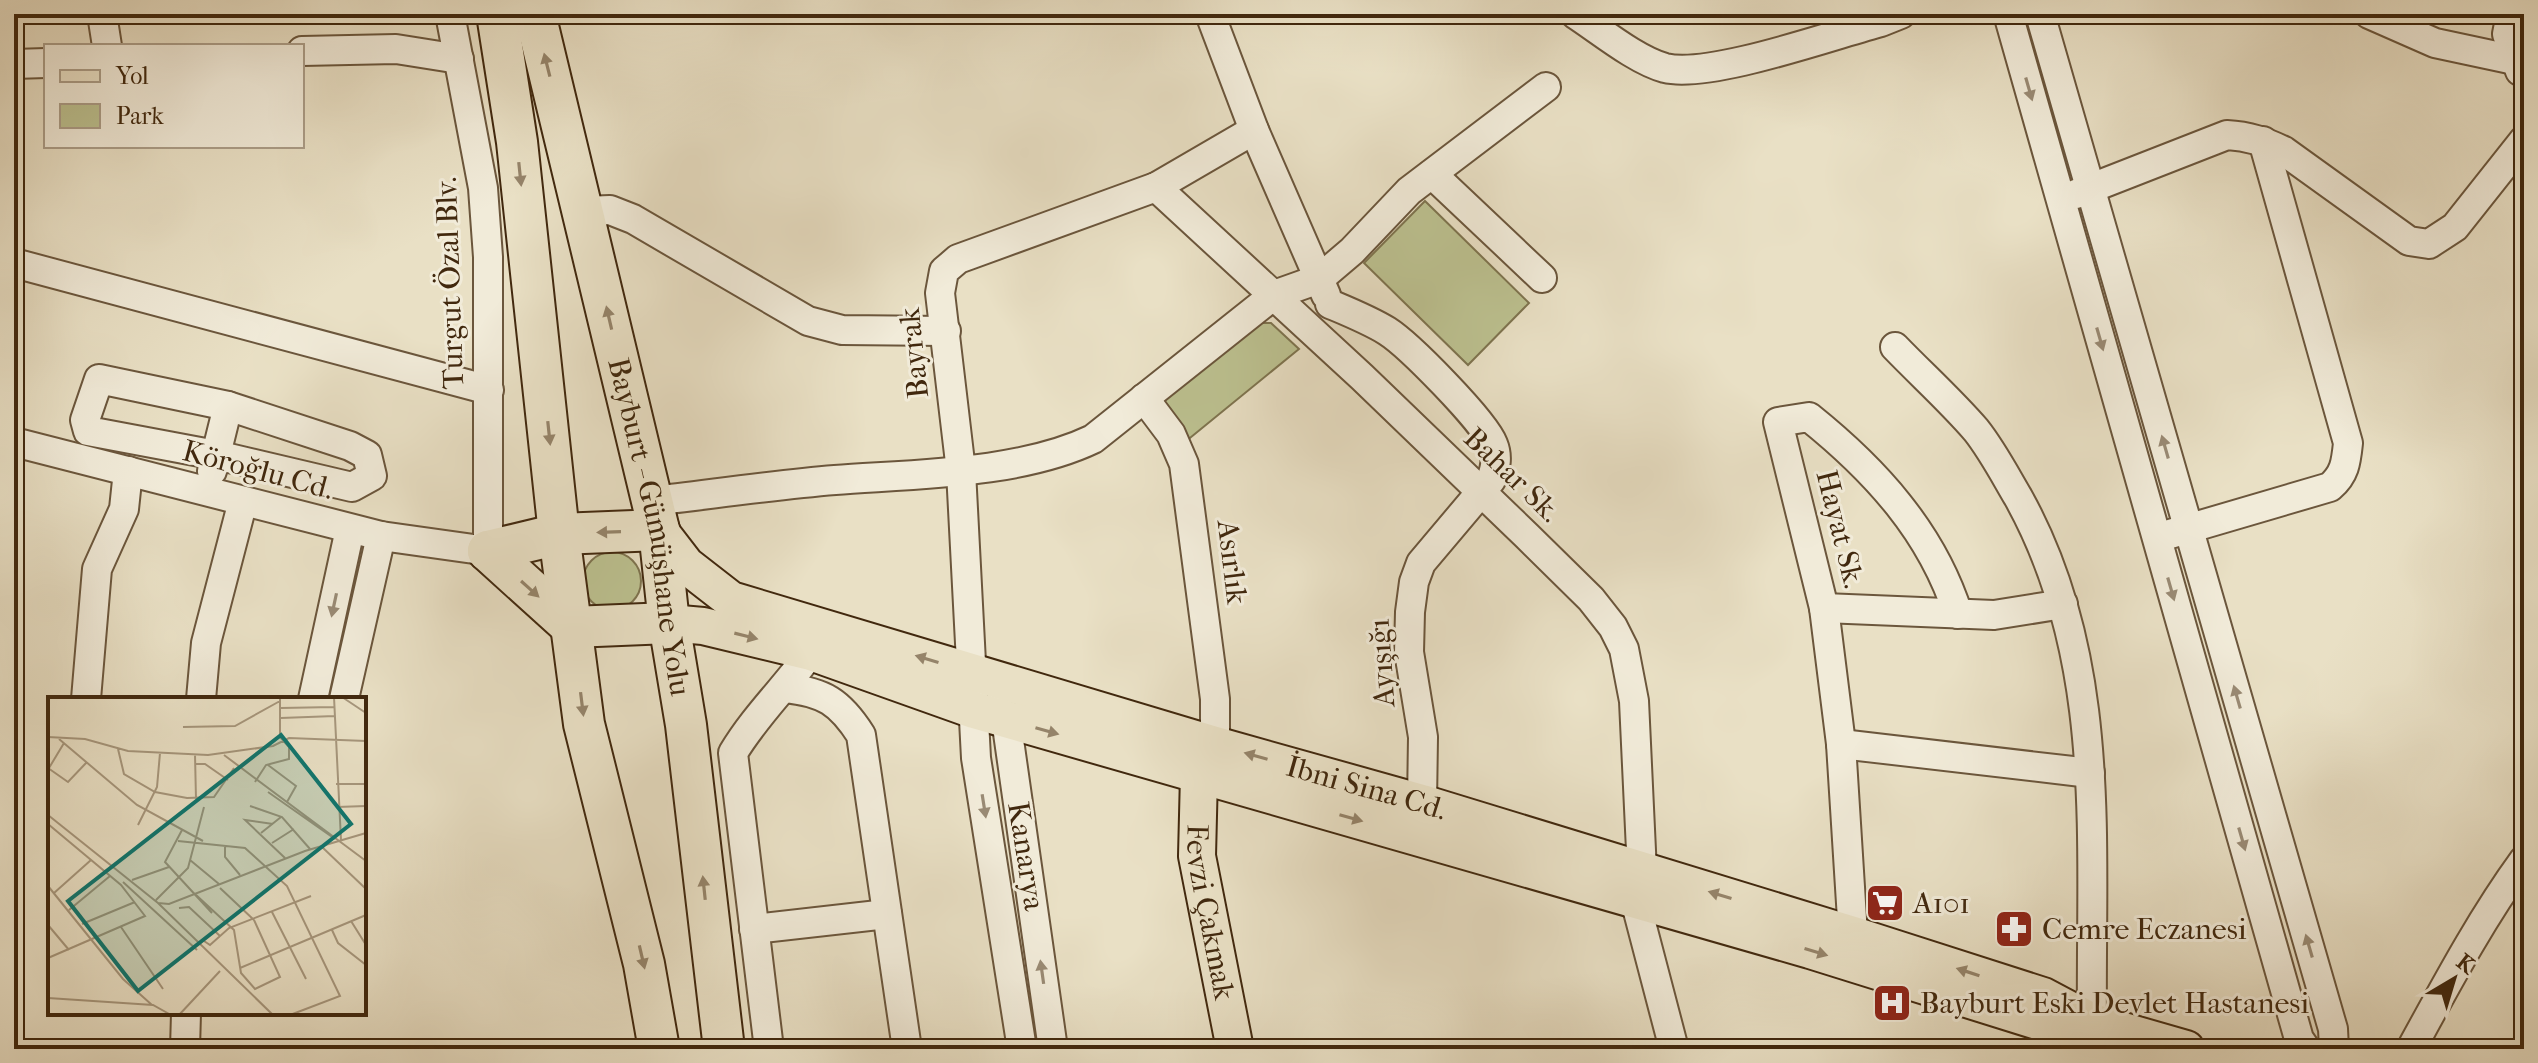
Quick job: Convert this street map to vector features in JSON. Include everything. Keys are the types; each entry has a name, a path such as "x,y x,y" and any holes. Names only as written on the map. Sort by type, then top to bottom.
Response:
{"highway":[{"path":"497,14 517,142 559,534 584,724 644,964 659,1049"},
{"name":"Bayburt - Gümüşhane Yolu","path":"535,14 656,516 686,725 724,1049"},
{"path":"488,551 656,516"},
{"path":"488,551 572,627 669,623"}],"main road":[{"name":"İbni Sina Cd.","path":"656,516 686,565 731,600 973,673 1207,760 1639,886 1853,935 2043,996 2089,1035"},
{"name":"İbni Sina Cd.","path":"669,623 703,626 811,652 990,714 1422,803 1810,950 2047,1024 2089,1035 2186,1049"},
{"name":"Fevzi Çakmak","path":"1207,760 1197,856 1235,1049"}],"street":[{"path":"102,14 107,44"},
{"name":"Turgut Özal Blv.","path":"450,14 483,188 488,257 488,551"},
{"path":"1210,14 1254,130 1362,377"},
{"path":"1575,14 1629,50 1663,67 1686,71 1733,63 1887,17"},
{"path":"2008,14 2299,1039 2306,1049"},
{"path":"2040,14 2333,1029 2334,1049"},
{"path":"2369,14 2435,43 2521,67"},
{"path":"2511,14 2507,34 2521,67"},
{"path":"304,51 396,49 459,59"},
{"path":"14,64 44,63"},
{"path":"1325,292 1352,251 1409,191 1546,87"},
{"name":"Bayrak","path":"973,673 961,471 940,293 944,271 958,259 1156,187 1254,130"},
{"path":"2061,201 2227,135 2263,141 2284,151 2409,241 2429,244 2455,227 2524,140"},
{"path":"2157,538 2330,487 2341,478 2346,464 2348,443 2263,141"},
{"path":"1432,174 1542,278"},
{"name":"Bahar Sk.","path":"1156,187 1362,377 1591,599 1613,627 1624,649 1634,701 1639,886 1674,1049"},
{"path":"584,211 610,210 633,219 808,321 842,330 946,331"},
{"path":"14,263 489,390"},
{"path":"656,516 793,484 961,471 1047,457 1075,448 1093,439 1274,295 1325,292"},
{"name":"Ayışığı","path":"1325,292 1412,349 1488,434 1494,445 1496,466 1491,480 1421,563 1414,582 1409,652 1423,737 1422,803"},
{"path":"1895,347 1976,431 2031,520 2063,604 2081,676 2090,773 2089,1035"},
{"path":"99,379 228,406 350,446 367,455 372,476 352,487 216,455 88,431 85,420 99,379"},
{"name":"Asırlık","path":"1144,398 1171,434 1184,464 1215,699 1207,760"},
{"path":"207,492 228,406"},
{"name":"Hayat Sk.","path":"1853,935 1841,744 1824,608 1778,422 1809,417 1843,444 1886,487 1915,524 1950,588 1958,614"},
{"name":"Köroğlu Cd.","path":"14,442 350,529 488,551"},
{"path":"86,697 97,569 124,509 128,471"},
{"path":"201,697 206,643 243,501"},
{"path":"313,697 350,529"},
{"path":"344,697 381,536"},
{"path":"1824,608 1994,615 2063,604"},
{"path":"769,1049 733,753 750,723 785,688 811,652"},
{"name":"Kanarya","path":"973,673 990,714 976,758 1022,1049"},
{"path":"785,688 812,690 830,700 850,717 861,735 907,1049"},
{"path":"990,714 1053,1049"},
{"path":"1841,744 2090,773"},
{"path":"2411,1049 2505,886 2524,860"},
{"path":"754,929 887,914"},
{"path":"185,1049 186,1015"}],"green space":[{"path":"1425,201 1529,303 1468,365 1364,263"},
{"path":"1261,323 1271,323 1299,349 1185,442 1164,403 1163,395"},
{"path":"612,552 633,560 641,581 633,602 612,610 591,602 583,581 591,560"}],"place":[{"name":"A101","path":"1885,903"},
{"name":"Cemre Eczanesi","path":"2014,929"},
{"name":"Bayburt Eski Devlet Hastanesi","path":"1892,1003"}]}
